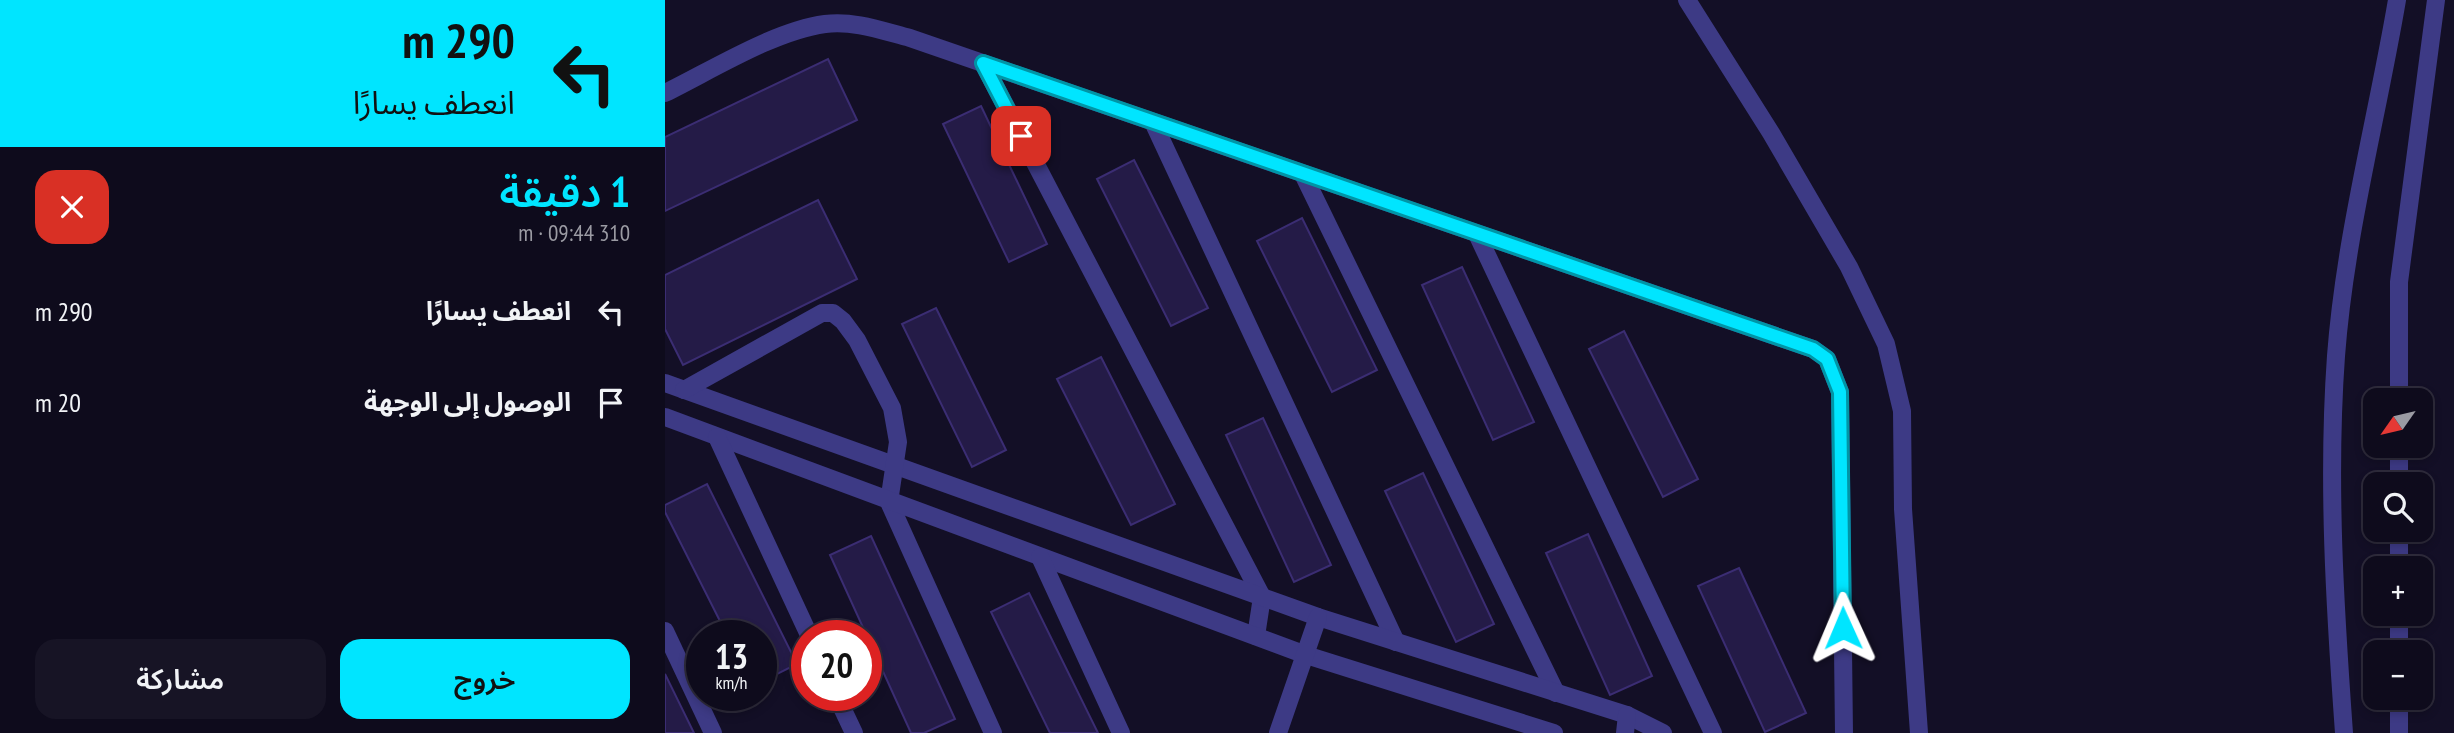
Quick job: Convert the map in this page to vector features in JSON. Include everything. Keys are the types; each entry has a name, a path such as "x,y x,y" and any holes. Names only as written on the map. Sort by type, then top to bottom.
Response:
{"lane":[{"path":"1688,0 1771,133 1849,267 1886,344 1902,411 1903,509 1919,733"},
{"path":"2344,733 2338,656 2332,451 2336,355 2349,259 2397,0"},
{"path":"2399,388 2399,282 2436,0"},
{"path":"665,93 792,31 826,24 858,24 910,38 1813,349 1827,359 1840,392 1843,733"},
{"path":"983,63 1262,597 1256,636"},
{"path":"1153,122 1396,642"},
{"path":"1303,174 1556,692"},
{"path":"1477,234 1713,733"},
{"path":"684,390 822,313 833,313 843,321 857,340 893,408 898,427 889,502 993,733"},
{"path":"665,383 1318,617 1556,692 1626,724 1663,733"},
{"path":"665,417 1306,655 1554,733"},
{"path":"717,437 802,620"},
{"path":"1040,556 1121,733"},
{"path":"1278,733 1318,617"},
{"path":"665,631 713,733"},
{"path":"2399,710 2399,733"},
{"path":"844,711 854,733"}],"building":[{"path":"828,59 857,120 665,211 665,137"},
{"path":"981,106 1047,244 1009,262 943,124"},
{"path":"1134,160 1208,308 1171,326 1097,179"},
{"path":"818,200 857,279 683,365 665,329 665,275"},
{"path":"1302,218 1377,370 1332,392 1257,241"},
{"path":"1462,267 1534,422 1493,440 1422,285"},
{"path":"936,308 1006,450 972,467 902,324"},
{"path":"1624,331 1698,479 1663,497 1589,349"},
{"path":"1101,357 1175,504 1131,525 1057,379"},
{"path":"1263,418 1331,565 1294,582 1226,435"},
{"path":"1423,473 1494,624 1456,642 1385,491"},
{"path":"707,484 775,620 719,620 665,512 665,505"},
{"path":"1588,534 1652,676 1610,695 1546,553"},
{"path":"871,536 955,719 924,733 911,733 882,669 882,620 860,620 830,555"},
{"path":"1739,568 1806,713 1765,732 1698,586"},
{"path":"1029,593 1098,733 1050,733 991,612"},
{"path":"777,624 791,652 791,667 777,674"},
{"path":"665,674 694,733 665,733"}],"route":[{"path":"1021,136 983,63 1813,349 1827,359 1836,375 1840,392 1843,628"}]}
